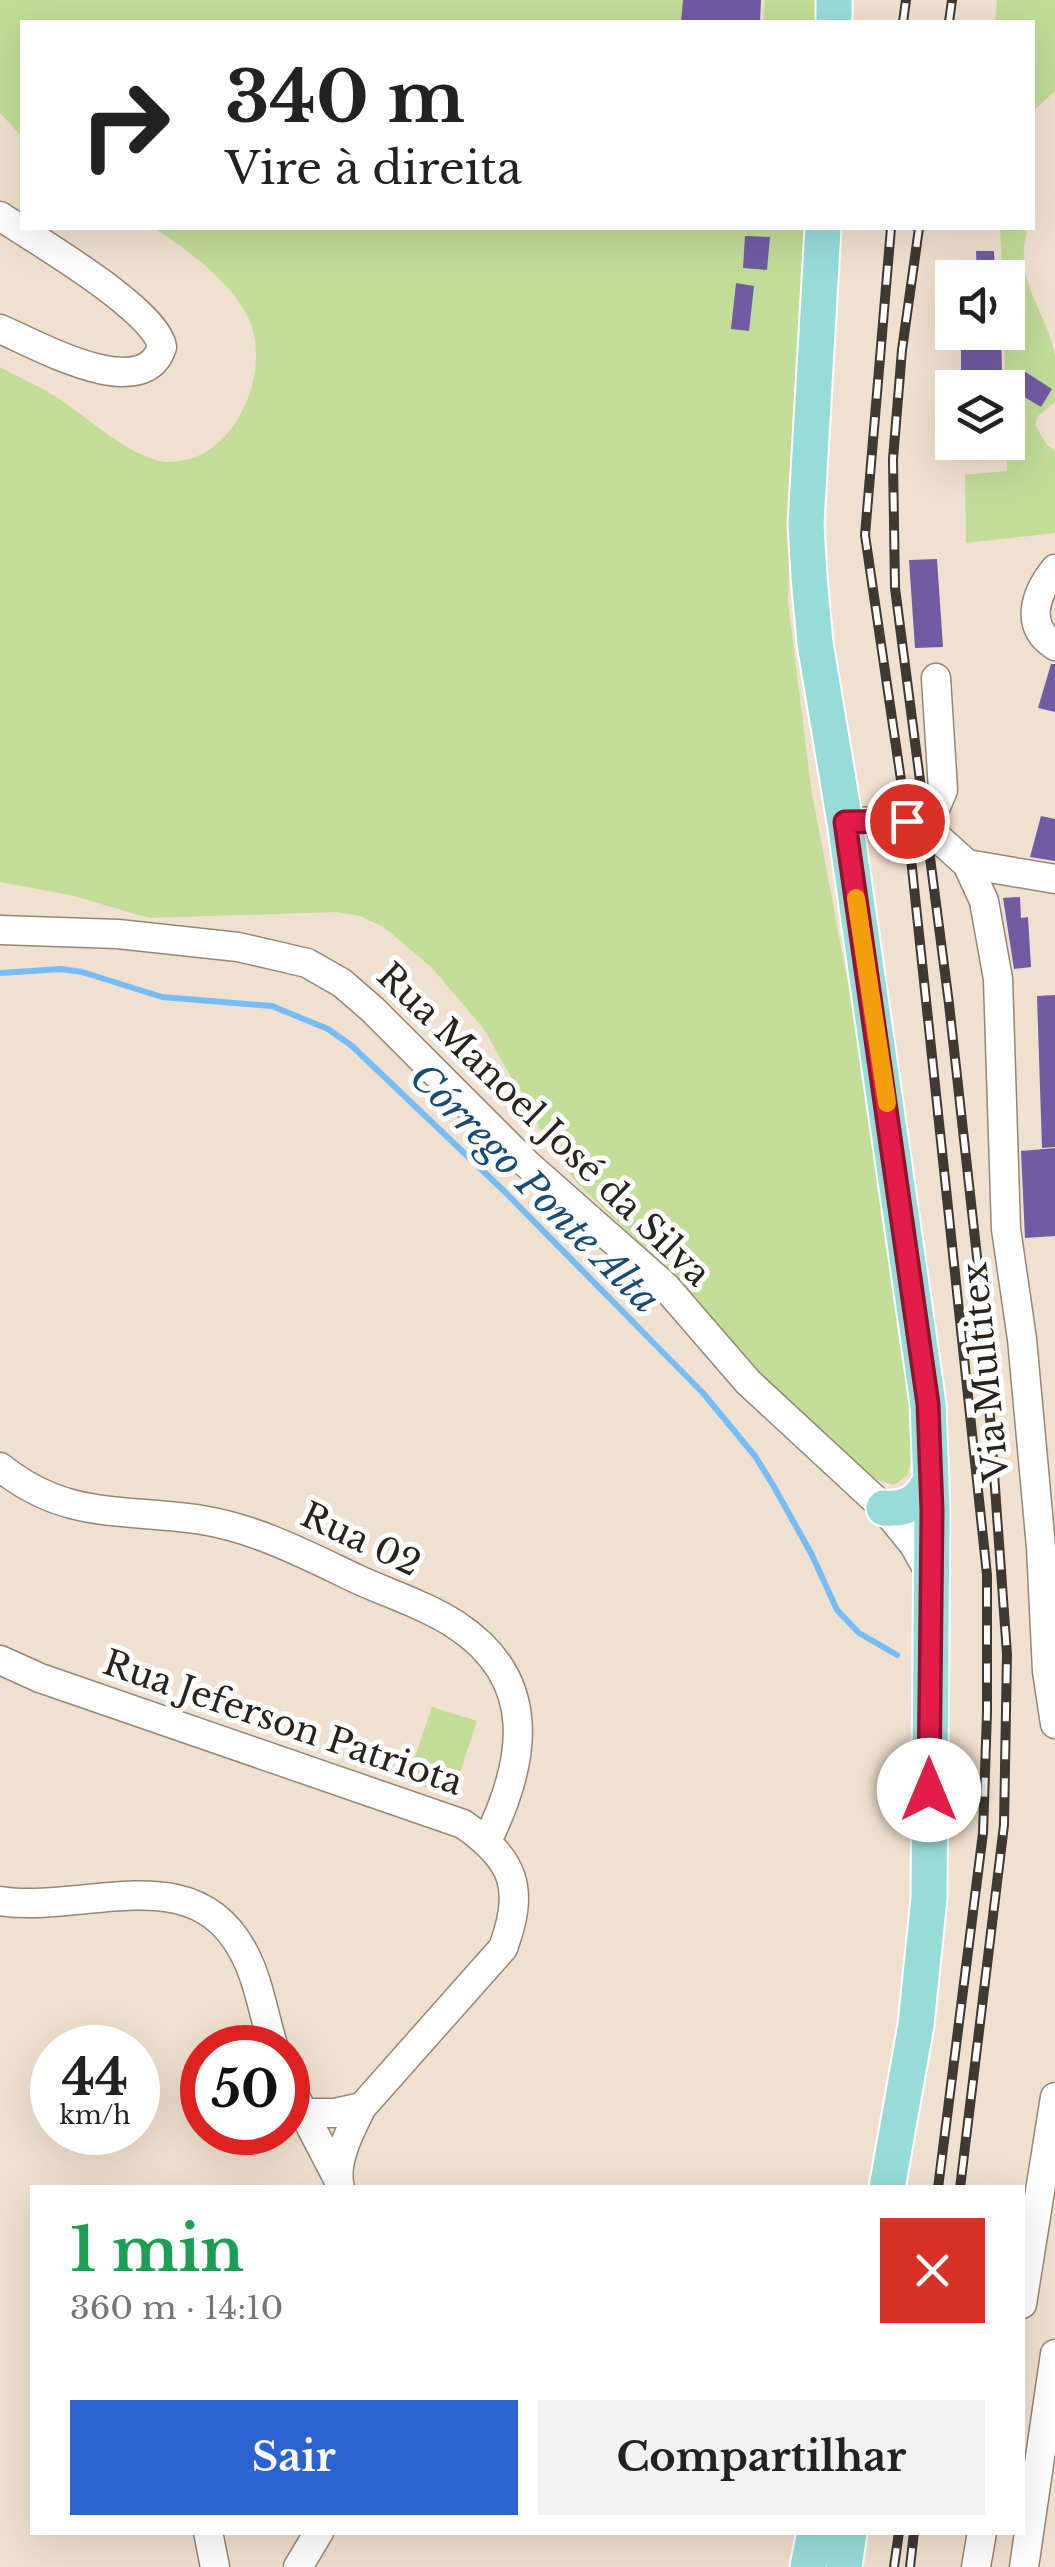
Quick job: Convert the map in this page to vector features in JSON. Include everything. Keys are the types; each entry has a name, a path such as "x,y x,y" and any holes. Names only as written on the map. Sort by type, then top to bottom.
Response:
{"main road":[{"path":"823,230 806,524 815,644 845,822 928,1404 928,1898 916,2025 888,2185"},
{"path":"884,1508 910,1506 920,1498 930,1478"},
{"path":"808,2567 813,2535"},
{"path":"844,2567 849,2535"}],"street":[{"path":"0,329 117,374 143,370 162,347 157,331 140,314 21,230"},
{"path":"1055,570 1038,598 1034,616 1038,631 1055,646"},
{"path":"927,828 943,790 936,678"},
{"path":"845,822 907,821 927,828 967,864 1055,879"},
{"name":"Via Multitex","path":"967,864 984,901 993,938 1000,1012 1006,1228 1022,1338 1055,1724"},
{"name":"Rua Manoel José da Silva","path":"0,930 100,933 238,948 273,953 326,972 372,1008 527,1164 665,1286 748,1382 884,1508 931,1574"},
{"name":"Rua 02","path":"0,1467 26,1488 66,1505 204,1520 260,1534 455,1624 490,1653 510,1686 520,1734 516,1768 505,1805 487,1840"},
{"name":"Rua Jeferson Patriota","path":"0,1660 40,1678 463,1824 487,1840 506,1867 515,1888 515,1916 503,1948 362,2107 349,2132 338,2182"},
{"path":"0,1901 54,1904 169,1895 202,1905 228,1924 246,1956 267,2025"},
{"path":"1025,2285 1055,2097"},
{"path":"310,2113 362,2107"},
{"path":"310,2127 338,2182"},
{"path":"1024,2567 1055,2354"},
{"path":"209,2535 215,2567"},
{"path":"298,2567 316,2535"},
{"path":"976,2567 981,2535"}],"green space":[{"path":"0,0 687,0 686,20 20,20 20,135 0,113"},
{"path":"765,0 820,0 819,20 763,20"},
{"path":"997,0 1055,0 1055,91 1035,109 1035,20 995,20"},
{"path":"157,230 812,230 788,601 811,788 884,1173 912,1412 911,1462 907,1476 894,1485 877,1480 772,1390 658,1261 576,1182 553,1152 484,1029 432,968 385,928 360,916 337,912 149,918 70,895 0,882 0,367 55,396 139,454 167,462 192,459 213,447 231,429 244,407 253,383 256,357 253,332 244,310 191,254"},
{"path":"1000,230 1028,230 1024,260 1002,260"},
{"path":"1025,268 1055,355 1055,402 1038,416 1035,425 1055,451 1055,533 966,543 965,475 1007,471 1007,460 1025,460 1025,370 1005,370 1004,350 1025,350"},
{"path":"432,1707 477,1721 452,1797 407,1781"}],"building":[{"path":"683,0 761,0 760,20 681,20"},
{"path":"745,236 770,237 767,270 743,268"},
{"path":"976,251 994,251 994,260 976,260"},
{"path":"736,283 754,286 749,331 731,329"},
{"path":"961,350 1001,350 1002,370 961,370"},
{"path":"1025,372 1052,389 1041,407 1025,397"},
{"path":"937,559 943,647 915,648 909,560"},
{"path":"1051,664 1055,664 1055,712 1038,708"},
{"path":"1041,816 1055,819 1055,861 1030,857"},
{"path":"1020,897 1021,918 1028,917 1031,967 1014,969 1003,898"},
{"path":"1055,995 1055,1147 1042,1148 1037,996"},
{"path":"1055,1148 1055,1236 1025,1238 1021,1151"}],"waterway":[{"name":"Córrego Ponte Alta","path":"0,973 61,969 162,997 272,1006 328,1029 352,1046 504,1191 703,1393 755,1456 773,1485 837,1610 859,1633 897,1655"}],"railway":[{"path":"903,20 906,0"},
{"path":"949,20 952,0"},
{"path":"891,230 865,535 907,821 987,1575 983,1833 938,2185"},
{"path":"919,230 902,350 893,459 895,588 949,1004 981,1293 1007,1654 1004,1825 960,2185"},
{"path":"894,2567 899,2535"},
{"path":"910,2567 914,2535"}],"slow traffic":[{"path":"856,898 887,1103"}],"route":[{"path":"907,821 845,822 928,1404 932,1511 929,1790"}]}
